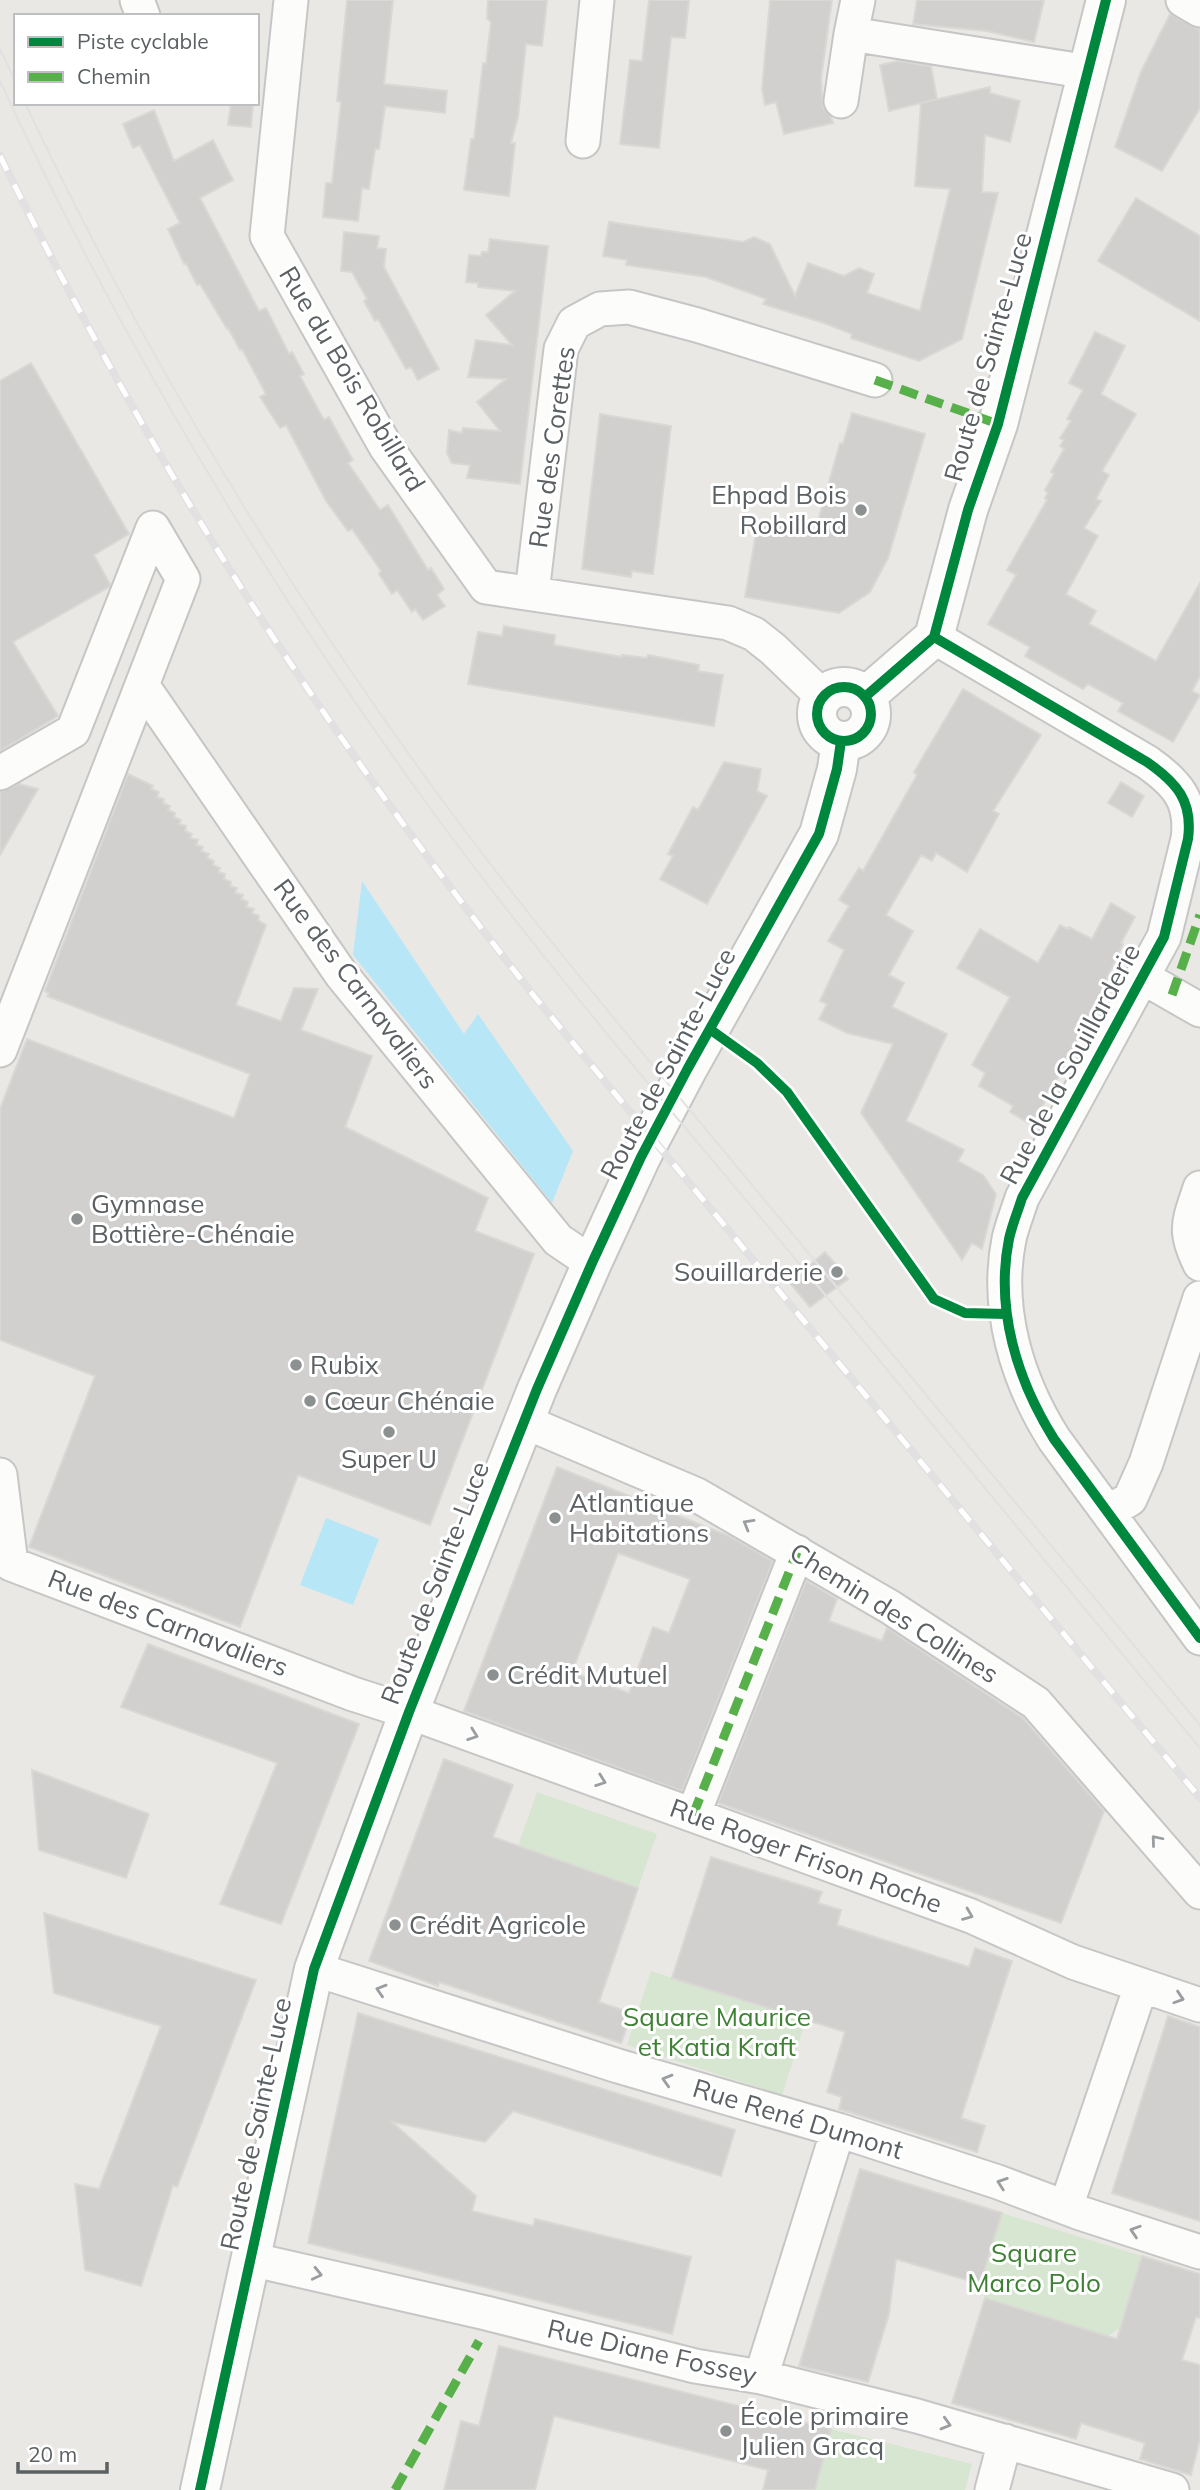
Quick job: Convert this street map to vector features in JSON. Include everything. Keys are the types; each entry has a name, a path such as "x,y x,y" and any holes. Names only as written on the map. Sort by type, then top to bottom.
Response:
{"street":[{"name":"Rue du Bois Robillard","path":"291,0 270,83 267,236 386,447 486,587 728,623 754,634 774,649 823,697"},
{"path":"583,141 597,0"},
{"path":"841,101 858,0"},
{"name":"Route de Sainte-Luce","path":"934,637 968,510 998,424 1106,0"},
{"path":"1183,0 1200,10"},
{"path":"851,34 1089,72"},
{"name":"Rue des Corettes","path":"532,593 561,349 574,323 600,309 629,307 875,380"},
{"path":"0,773 73,731 153,528 183,579 0,1050"},
{"path":"866,696 934,637"},
{"name":"Rue de la Souillarderie","path":"934,637 1163,773 1191,783 1190,823 1185,855 1164,937 1022,1198 1009,1240 1005,1290 1006,1314 1014,1353 1036,1410 1200,1638"},
{"name":"Rue des Carnavaliers","path":"142,685 341,974 558,1240 592,1263"},
{"path":"844,687 852,688 866,696 872,714 870,723 859,737 842,741 826,734 821,728 817,712 823,697 836,688 844,687"},
{"name":"Route de Sainte-Luce","path":"200,2490 314,1969 409,1712 523,1421 592,1263 677,1088 819,834 842,741"},
{"path":"1144,978 1200,1010"},
{"path":"1200,1188 1188,1223 1189,1242 1200,1264"},
{"path":"1108,1512 1130,1499 1146,1463 1200,1298"},
{"name":"Chemin des Collines","path":"523,1421 697,1495 890,1607 1036,1703 1200,1892"},
{"name":"Rue des Carnavaliers","path":"0,1475 11,1564 353,1694 409,1712"},
{"path":"693,1815 797,1552"},
{"name":"Rue Roger Frison Roche","path":"409,1712 971,1916 1073,1962 1200,2005"},
{"name":"Rue René Dumont","path":"314,1969 618,2066 838,2130 1200,2252"},
{"path":"1066,2207 1141,1986"},
{"path":"761,2377 838,2130"},
{"name":"Rue Diane Fossey","path":"250,2259 486,2313 695,2366 761,2377 1005,2441 1172,2490"},
{"path":"992,2490 1005,2441"}],"green space":[{"path":"537,1792 657,1834 638,1888 518,1846"},
{"name":"Square Maurice et Katia Kraft","path":"651,1971 806,2020 782,2095 627,2045"},
{"name":"Square Marco Polo","path":"1002,2213 1142,2256 1120,2328 1108,2336 985,2298 980,2284"},
{"path":"831,2429 972,2464 965,2490 815,2490"}],"water":[{"path":"362,881 464,1034 478,1014 573,1151 552,1203 353,955"},
{"path":"326,1518 379,1539 353,1605 300,1585"}],"building":[{"path":"347,0 393,0 384,84 447,91 445,113 385,106 379,149 375,149 369,189 362,188 358,221 323,217 326,183 332,183 341,102 337,101"},
{"path":"488,0 547,0 542,46 526,44 518,117 511,143 515,143 509,196 464,190 471,139 474,139 483,63 486,64 491,22 487,18"},
{"path":"649,0 689,0 685,38 671,37 659,148 620,144 630,60 642,61"},
{"path":"770,0 832,0 821,79 823,107 833,123 784,134 776,102 765,105 762,89"},
{"path":"917,0 1044,0 1034,42 987,31 913,24"},
{"path":"1170,14 1200,30 1200,108 1162,171 1115,147 1141,72"},
{"path":"898,61 931,66 937,99 889,111 880,65"},
{"path":"990,87 990,93 1020,101 1010,142 985,135 982,192 998,193 962,339 919,361 851,338 852,334 824,323 763,304 766,299 706,277 626,265 627,260 603,256 609,222 743,242 754,237 770,244 795,296 808,263 844,276 859,268 874,274 867,293 920,311 950,189 915,186 921,103"},
{"path":"231,105 253,105 251,127 228,125"},
{"path":"154,110 174,161 213,140 233,180 200,198 259,311 266,308 289,354 292,352 304,374 300,376 324,420 329,417 353,460 348,463 380,510 388,505 428,570 431,568 444,589 437,595 445,606 423,620 415,609 412,612 397,590 392,594 379,574 381,571 352,529 348,531 326,501 286,425 280,428 260,397 266,394 242,349 240,350 200,284 197,285 186,263 184,264 168,229 180,223 140,145 133,148 123,124"},
{"path":"1136,198 1200,236 1200,321 1098,261"},
{"path":"344,232 379,236 377,248 386,249 384,267 439,369 418,380 411,367 406,369 378,319 375,321 364,301 367,299 352,272 341,271"},
{"path":"490,239 548,246 520,484 467,478 470,465 452,463 447,453 449,430 462,433 463,428 500,431 477,402 506,379 468,377 476,340 512,345 486,315 515,291 478,287 478,283 466,282 469,255 481,256 482,252 488,252"},
{"path":"1095,332 1125,346 1101,394 1136,414 1102,471 1109,475 1096,499 1101,501 1084,528 1098,536 1066,594 1096,611 1089,624 1156,661 1200,583 1200,676 1192,691 1200,695 1173,742 1118,711 1123,703 1088,684 1083,689 1025,656 1030,647 988,624 1016,575 1007,570 1047,500 1045,498 1048,493 1045,490 1054,474 1051,472 1064,449 1060,446 1064,440 1060,438 1071,421 1067,419 1083,390 1069,383"},
{"path":"31,363 129,534 94,555 110,584 109,587 13,642 58,716 0,751 0,381"},
{"name":"Ehpad Bois Robillard","path":"852,413 925,434 888,558 870,592 839,613 745,597 758,522 815,532 840,443 843,444"},
{"path":"600,414 671,426 653,574 632,571 631,577 582,569"},
{"path":"504,626 555,635 554,645 622,657 647,658 648,655 699,665 698,671 723,675 714,726 468,684 478,632 502,636"},
{"path":"963,689 1041,735 993,811 999,814 967,872 936,853 932,861 921,855 886,915 913,931 889,975 904,983 892,1007 947,1034 906,1121 964,1150 958,1161 983,1175 996,1194 982,1249 972,1243 962,1260 861,1113 893,1044 847,1033 819,1019 827,1004 820,1001 844,950 828,941 849,906 839,900 859,868 863,871 917,775 914,772"},
{"path":"724,762 761,769 757,791 767,796 707,904 660,879 673,856 668,854 693,807 698,810"},
{"name":"Rubix","path":"128,774 153,786 151,789 159,792 157,797 164,799 163,803 170,806 168,810 181,820 179,824 186,826 185,831 192,834 190,838 198,840 196,845 203,847 201,851 209,854 207,858 220,868 218,872 225,874 224,879 231,882 230,886 237,888 235,893 243,895 241,899 248,902 246,907 254,909 252,913 259,916 258,920 266,925 236,1005 281,1021 294,988 318,989 301,1030 372,1056 345,1127 488,1198 475,1231 534,1254 430,1525 298,1475 240,1627 29,1547 95,1376 0,1340 0,1109 27,1039 234,1118 250,1074 47,996 49,993 45,991"},
{"path":"1121,782 1144,796 1132,817 1108,803"},
{"path":"19,784 38,789 0,855 0,792"},
{"path":"1111,903 1135,917 1079,1039 1032,1125 1010,1112 1013,1106 979,1086 985,1073 972,1065 1010,997 957,968 980,929 1038,963 1060,925 1092,939"},
{"path":"825,1252 848,1279 810,1307 790,1283"},
{"path":"557,1467 729,1536 773,1561 682,1791 464,1711","holes":["618,1553 690,1579 669,1633 653,1627 629,1693 572,1672"]},
{"path":"806,1581 837,1599 829,1621 882,1641 887,1628 1023,1718 1104,1811 1061,1923 718,1803"},
{"path":"148,1644 359,1724 281,1924 220,1904 277,1763 121,1707"},
{"path":"444,1759 513,1785 493,1837 638,1888 599,2002 632,2013 621,2043 439,1982 438,1986 369,1961"},
{"path":"32,1770 149,1814 126,1878 39,1850"},
{"path":"711,1857 822,1892 818,1903 841,1910 837,1925 969,1967 975,1948 1012,1961 961,2118 985,2126 977,2152 839,2109 842,2097 827,2092 845,2032 672,1978"},
{"path":"44,1913 256,1980 177,2187 173,2185 141,2286 85,2270 75,2184 99,2189 161,2026 54,1993"},
{"path":"358,2013 735,2130 721,2176 513,2111 485,2142 392,2122 476,2196 472,2211 533,2226 535,2219 691,2257 672,2334 308,2243"},
{"path":"1168,2016 1200,2027 1200,2221 1112,2193"},
{"path":"860,2169 1002,2213 980,2284 896,2259 889,2314 868,2382 799,2366"},
{"path":"1142,2256 1200,2274 1200,2318 1196,2317 1182,2360 1200,2365 1200,2439 1191,2475 1140,2459 1145,2443 1081,2423 1076,2439 952,2403 985,2298 1117,2339"},
{"path":"499,2346 831,2429 815,2490 763,2490 768,2470 554,2416 535,2490 444,2490 461,2421 479,2426"}],"tram line":[{"path":"0,49 14,79"},
{"path":"0,81 95,273 201,461 315,643 438,819 576,997 1200,1748"},
{"path":"26,105 118,287 221,468 332,643 451,812 607,1010 1200,1725"}],"railway":[{"path":"0,156 105,358 181,490 261,619 387,802 534,996 1200,1798"}],"marked path":[{"path":"875,380 998,424"},
{"path":"1172,995 1200,915"},
{"path":"693,1815 797,1552"},
{"path":"395,2490 479,2341"}],"cycle path":[{"path":"866,696 934,637 968,510 998,424 1106,0"},
{"path":"934,637 1147,762 1181,794 1188,814 1188,839 1164,937 1022,1198 1009,1239 1005,1291 1012,1343 1029,1393 1041,1416 1054,1439 1200,1638"},
{"path":"844,687 863,695 871,714 863,733 844,741 825,733 817,714 825,695 844,687"},
{"path":"200,2490 314,1969 409,1712 537,1389 641,1157 819,834 837,769 841,741"},
{"path":"711,1030 757,1063 787,1092 934,1299 965,1313 1006,1314"}],"place":[{"name":"Ehpad Bois Robillard","path":"861,510"},
{"name":"Gymnase Bottière-Chénaie","path":"77,1219"},
{"name":"Souillarderie","path":"837,1272"},
{"name":"Rubix","path":"296,1365"},
{"name":"Cœur Chénaie","path":"310,1401"},
{"name":"Super U","path":"389,1432"},
{"name":"Atlantique Habitations","path":"555,1518"},
{"name":"Crédit Mutuel","path":"493,1675"},
{"name":"Crédit Agricole","path":"395,1925"},
{"name":"École primaire Julien Gracq","path":"726,2431"}]}
